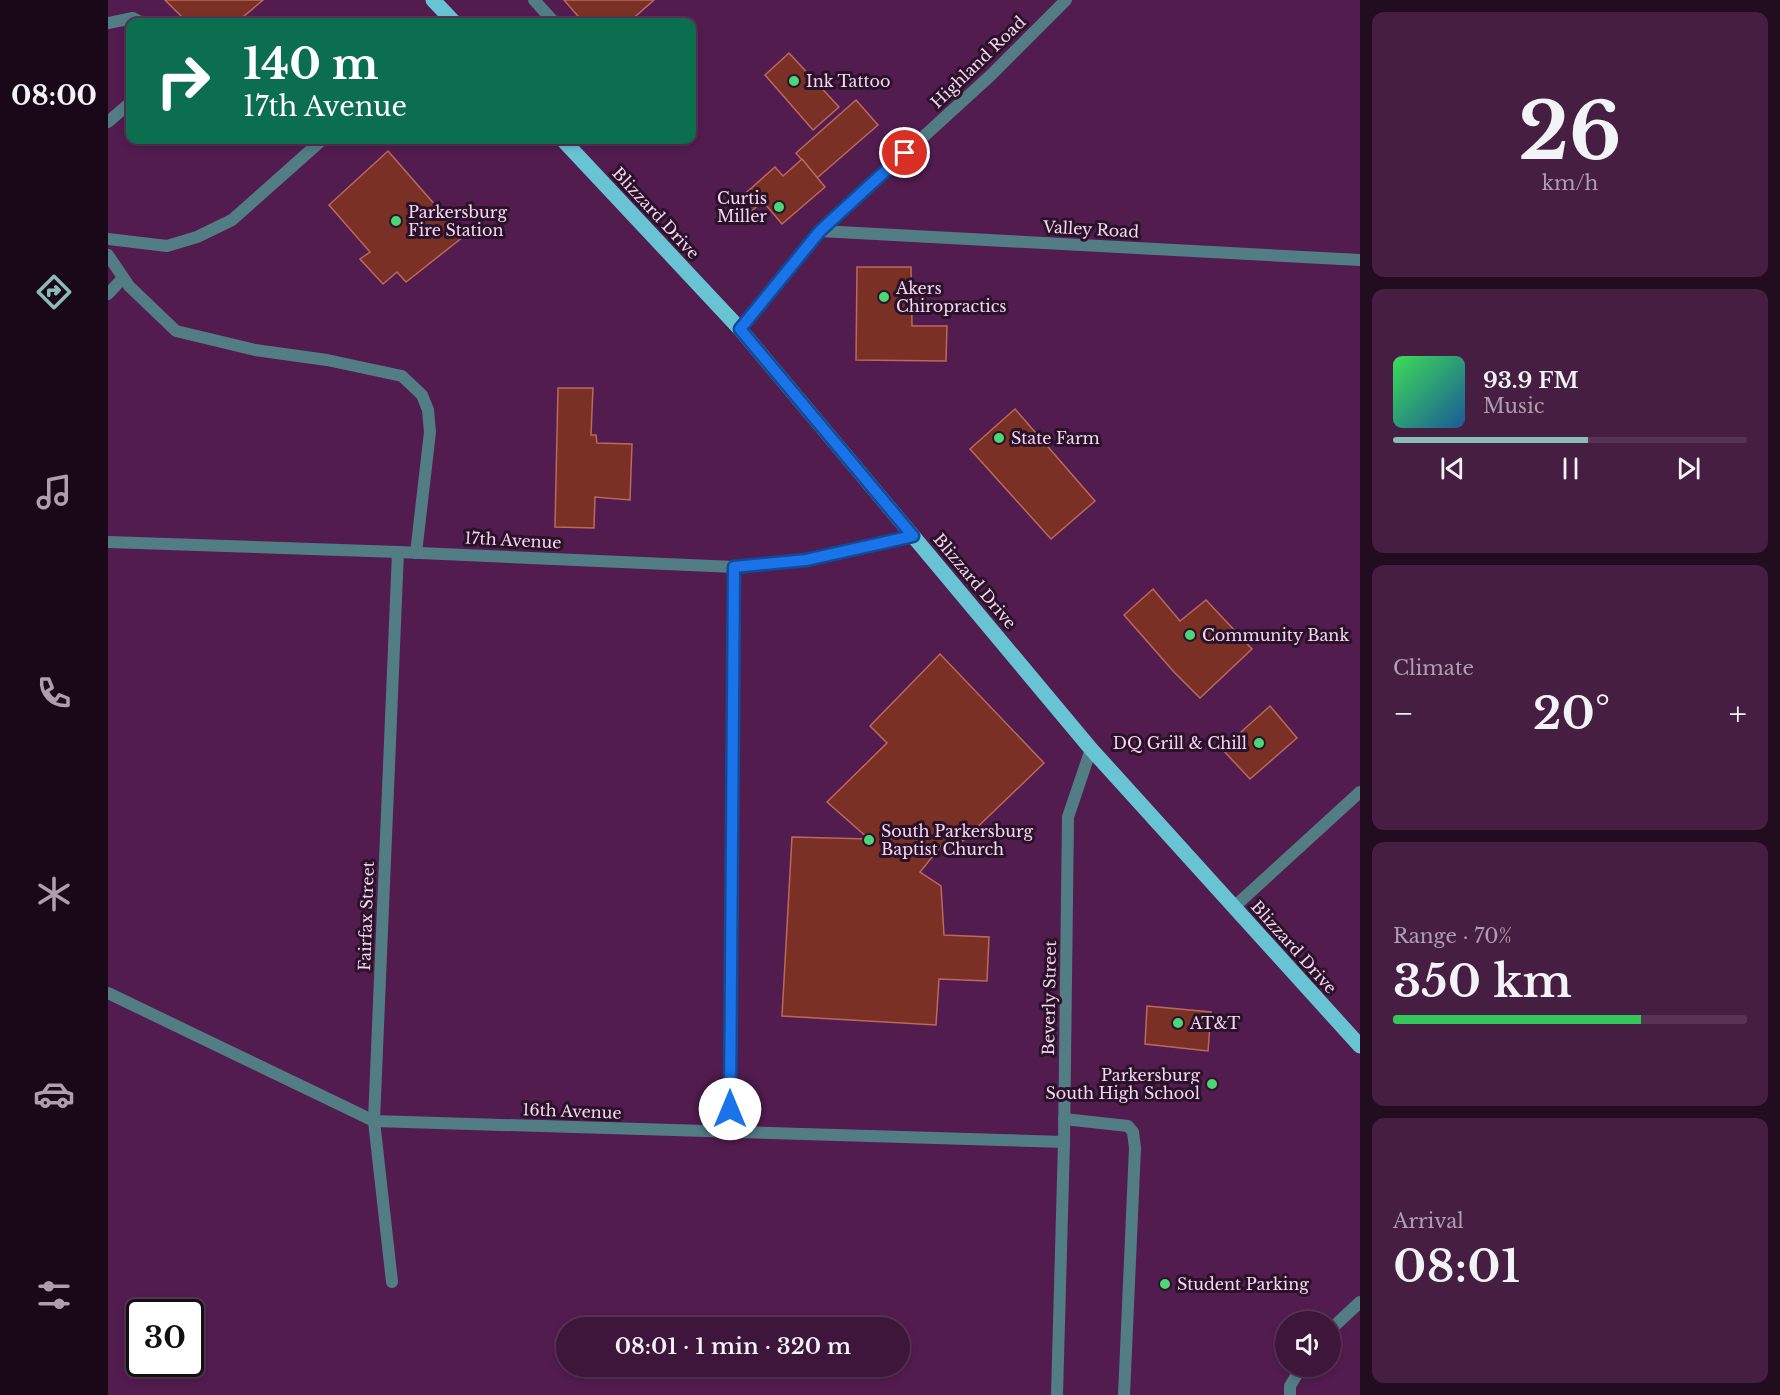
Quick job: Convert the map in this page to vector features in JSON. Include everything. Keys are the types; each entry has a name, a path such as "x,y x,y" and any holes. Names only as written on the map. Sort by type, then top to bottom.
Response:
{"main road":[{"path":"433,0 448,18"},
{"name":"Blizzard Drive","path":"567,144 740,329 1091,748 1360,1046"}],"street":[{"path":"534,0 550,18"},
{"name":"Highland Road","path":"740,329 820,231 990,76 1066,0"},
{"path":"108,23 126,19"},
{"path":"108,122 126,106"},
{"path":"108,239 166,246 206,232 232,220 318,144"},
{"name":"Valley Road","path":"820,231 1360,260"},
{"path":"108,255 123,278 176,331 255,350 327,360 402,376 422,395 428,410 430,432 416,552"},
{"path":"108,294 123,278"},
{"name":"17th Avenue","path":"108,542 416,552 734,567 806,560 913,536"},
{"name":"Fairfax Street","path":"392,1282 374,1121 398,552"},
{"path":"730,1133 734,567"},
{"name":"Beverly Street","path":"1057,1395 1064,1142 1068,817 1091,748"},
{"path":"1234,907 1360,792"},
{"name":"16th Avenue","path":"108,993 374,1121 1064,1142"},
{"path":"1064,1119 1128,1126 1133,1132 1135,1148 1124,1395"},
{"path":"1341,1320 1360,1302"},
{"path":"1290,1395 1290,1386 1295,1377"}],"building":[{"path":"165,0 263,0 242,18 183,18"},
{"path":"564,0 654,0 634,18 580,18"},
{"path":"789,53 839,107 813,130 765,75"},
{"path":"856,100 878,125 817,178 796,153"},
{"name":"Parkersburg Fire Station","path":"388,151 463,237 406,282 397,272 383,284 360,259 370,252 329,205"},
{"path":"802,159 825,187 782,224 766,205 758,205 750,213 738,200 775,167 783,176"},
{"name":"Akers Chiropractics","path":"857,267 911,267 912,326 947,326 946,361 856,360"},
{"path":"558,388 593,388 591,435 596,435 597,443 632,444 630,500 595,497 594,528 555,527"},
{"path":"1015,409 1095,501 1051,539 970,449"},
{"name":"Community Bank","path":"1153,589 1180,621 1206,600 1252,649 1200,698 1124,615"},
{"name":"South Parkersburg Baptist Church","path":"940,654 1044,763 963,841 954,830 920,872 941,886 944,935 989,937 987,981 939,979 936,1025 782,1016 792,837 869,839 827,802 887,743 870,726"},
{"name":"DQ Grill & Chill","path":"1270,706 1297,738 1250,779 1222,749"},
{"name":"AT&T","path":"1147,1006 1211,1012 1208,1051 1145,1044"}],"place":[{"name":"Ink Tattoo","path":"794,81"},
{"name":"Curtis Miller","path":"779,207"},
{"name":"Parkersburg Fire Station","path":"396,221"},
{"name":"Akers Chiropractics","path":"884,297"},
{"name":"State Farm","path":"999,438"},
{"name":"Community Bank","path":"1190,635"},
{"name":"DQ Grill & Chill","path":"1259,743"},
{"name":"South Parkersburg Baptist Church","path":"869,840"},
{"name":"AT&T","path":"1178,1023"},
{"name":"Parkersburg South High School","path":"1212,1084"},
{"name":"Student Parking","path":"1165,1284"}],"route":[{"path":"730,1109 734,567 806,560 913,536 740,329 820,231 905,153"}]}
